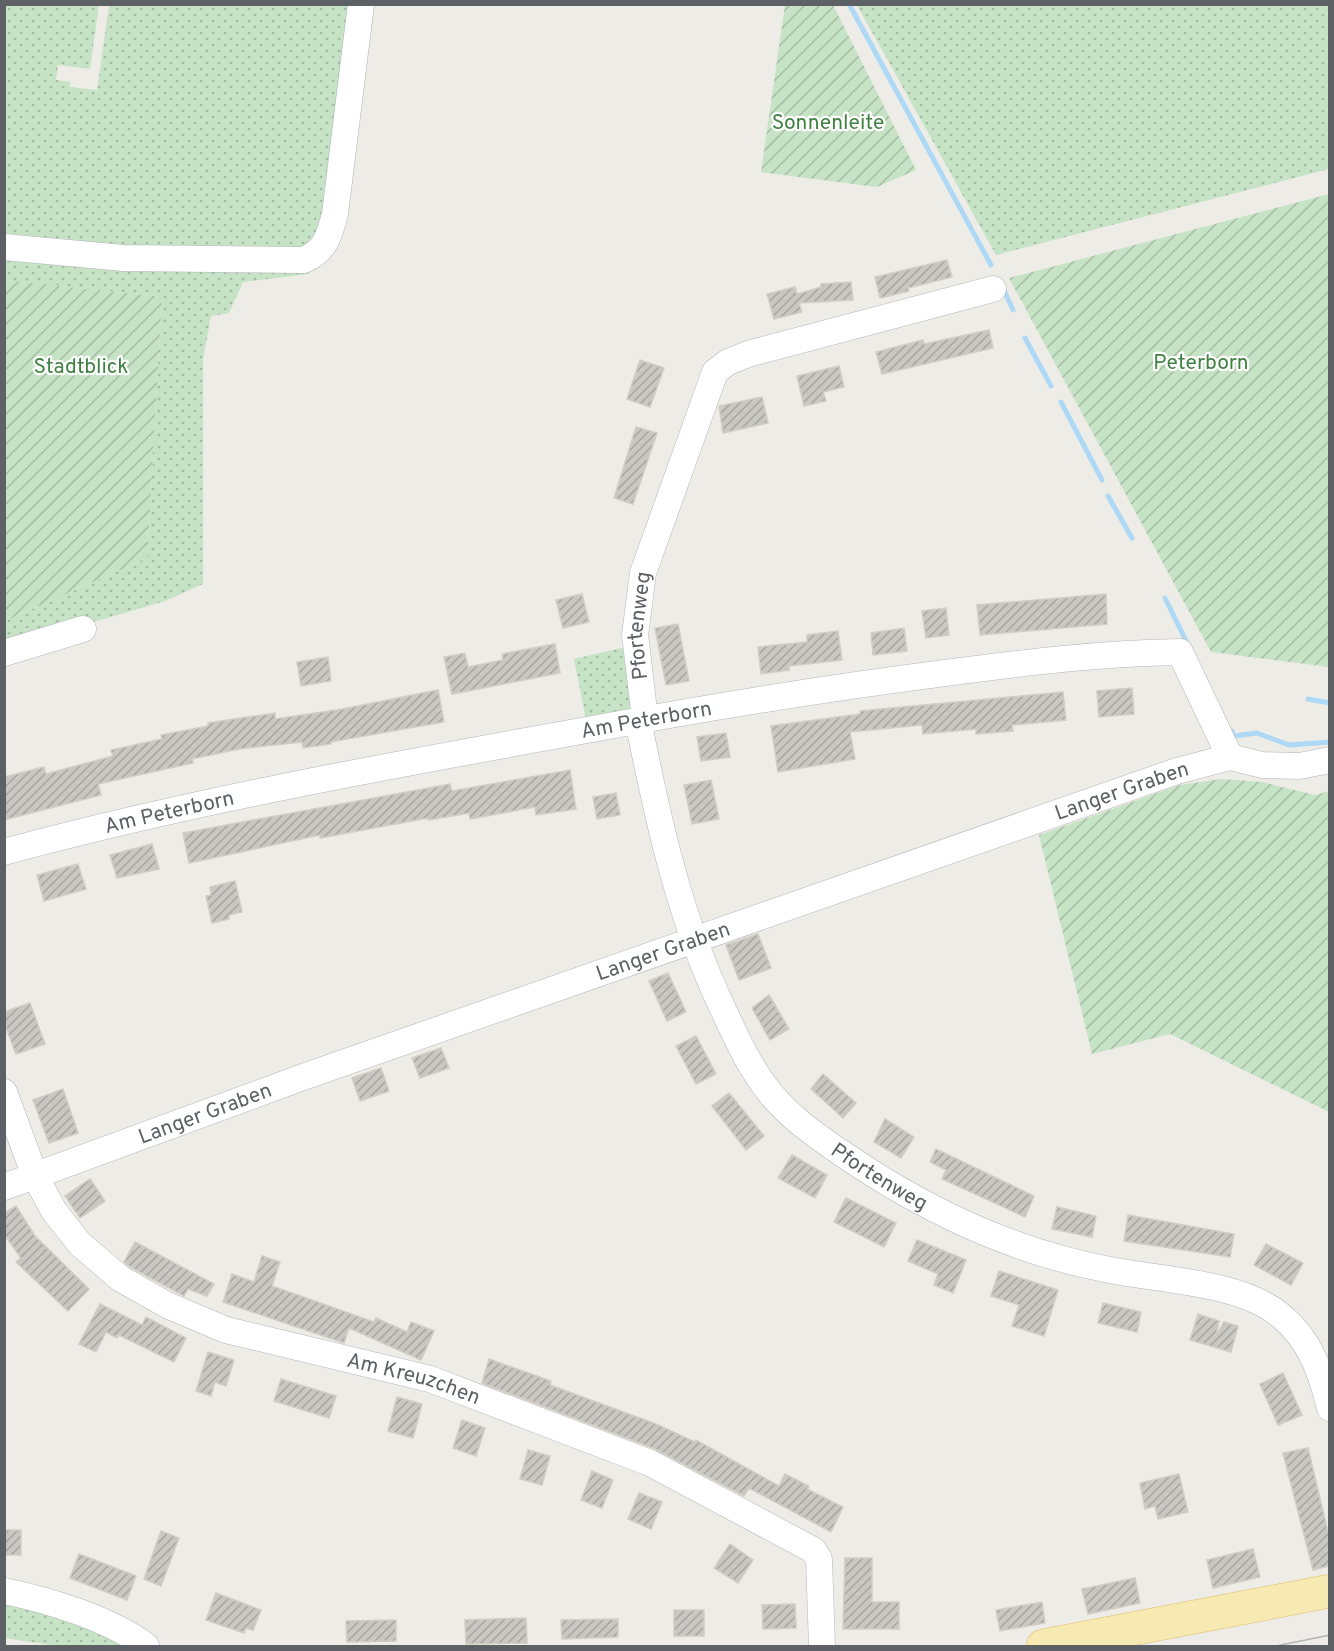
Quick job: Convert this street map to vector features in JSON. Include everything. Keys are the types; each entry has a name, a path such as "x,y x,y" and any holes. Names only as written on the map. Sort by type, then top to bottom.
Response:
{"main road":[{"path":"1043,1647 1329,1591"}],"street":[{"path":"4,247 123,258 304,260 318,253 328,240 335,214 361,4"},
{"name":"Pfortenweg","path":"993,289 748,354 728,362 715,372 643,573 635,635 642,720 659,826 694,942 739,1045 764,1085 788,1114 884,1182 998,1238 1107,1270 1251,1298 1279,1314 1299,1333 1313,1354 1329,1408"},
{"path":"4,653 83,629"},
{"name":"Am Peterborn","path":"4,852 161,811 642,720 850,685 1046,660 1135,652 1180,652 1230,757"},
{"name":"Langer Graben","path":"4,1187 303,1077 1177,771 1230,757 1271,765 1299,766 1329,760"},
{"name":"Am Kreuzchen","path":"4,1092 35,1176 54,1211 80,1244 121,1280 167,1305 226,1330 440,1383 650,1463 813,1550 819,1559 822,1647"},
{"path":"4,1591 38,1598 84,1615 142,1644"}],"green space":[{"path":"4,5 99,5 90,69 58,65 56,80 70,82 70,87 97,90 109,5 356,5 331,203 309,251 5,241"},
{"name":"Sonnenleite","path":"785,5 833,5 916,170 877,187 761,172"},
{"path":"857,5 1329,5 1329,169 996,255"},
{"name":"Peterborn","path":"1329,194 1329,667 1211,652 1009,278"},
{"path":"5,257 313,268 308,274 243,282 229,313 211,316 203,360 203,584 165,601 5,648 5,621 147,558 162,297 5,280"},
{"name":"Stadtblick","path":"5,280 162,297 147,558 5,621"},
{"path":"626,647 633,711 586,720 574,659"},
{"path":"1221,779 1262,782 1315,795 1329,791 1329,1112 1170,1034 1092,1054 1039,835 1180,785"},
{"path":"4,1603 66,1618 130,1646 58,1646 5,1638"}],"building":[{"path":"947,260 952,277 880,298 875,277"},
{"path":"851,282 853,300 799,303 802,312 774,319 767,294 795,287 797,294 821,287 821,284"},
{"path":"989,330 993,348 882,374 876,352 923,340 924,344"},
{"path":"640,360 664,368 650,407 627,399"},
{"path":"839,366 844,387 823,392 826,401 804,406 797,376"},
{"path":"762,397 768,423 723,433 719,406"},
{"path":"636,427 657,433 633,504 614,498"},
{"path":"582,594 589,622 563,628 556,600"},
{"path":"1106,594 1107,624 980,635 977,605"},
{"path":"946,608 949,635 926,638 922,611"},
{"path":"678,624 689,681 666,685 655,628"},
{"path":"904,628 907,651 873,655 871,633"},
{"path":"838,631 842,660 789,666 789,670 761,674 758,647 807,642 807,635"},
{"path":"555,644 560,673 452,694 444,657 465,653 468,667 503,660 502,654"},
{"path":"328,657 331,681 301,686 297,662"},
{"path":"1132,688 1134,714 1099,717 1097,691"},
{"path":"438,690 444,722 330,742 331,744 303,748 302,742 239,749 192,759 193,763 98,784 101,795 4,820 4,777 44,767 46,774 113,756 111,750 162,739 161,735 208,726 208,723 275,713 275,719 343,709"},
{"path":"1063,692 1066,720 1012,725 1013,731 976,734 976,729 923,734 922,725 850,732 855,759 778,772 771,726 860,714 860,711"},
{"path":"726,733 730,757 701,761 697,737"},
{"path":"570,770 576,809 536,815 535,807 470,819 469,813 428,820 428,818 320,838 320,835 189,863 183,833 450,784 452,791"},
{"path":"711,780 719,819 692,824 684,785"},
{"path":"616,793 620,815 597,819 593,797"},
{"path":"152,844 159,869 117,878 110,855"},
{"path":"78,864 86,889 44,901 37,875"},
{"path":"235,881 242,912 229,915 229,919 212,923 206,896 211,895 210,887"},
{"path":"758,934 771,968 739,980 726,945"},
{"path":"668,973 686,1012 667,1021 649,981"},
{"path":"769,995 789,1029 770,1040 752,1008"},
{"path":"30,1003 45,1044 16,1054 4,1022 4,1012"},
{"path":"696,1036 716,1074 696,1084 676,1046"},
{"path":"441,1048 449,1068 420,1078 412,1058"},
{"path":"381,1068 389,1091 360,1101 352,1078"},
{"path":"823,1074 856,1103 843,1118 811,1089"},
{"path":"63,1089 78,1133 49,1143 33,1100"},
{"path":"729,1093 764,1136 746,1150 712,1106"},
{"path":"885,1119 914,1137 901,1158 874,1142"},
{"path":"936,1149 1034,1196 1025,1217 942,1179 946,1170 930,1162"},
{"path":"792,1155 827,1175 815,1198 778,1178"},
{"path":"90,1179 105,1201 80,1218 65,1196"},
{"path":"846,1198 896,1223 884,1247 834,1222"},
{"path":"16,1206 35,1236 89,1289 68,1311 16,1262 21,1258 4,1234 4,1213"},
{"path":"1057,1207 1096,1216 1092,1237 1052,1229"},
{"path":"1128,1215 1234,1234 1230,1257 1124,1241"},
{"path":"917,1240 966,1260 953,1293 934,1285 938,1274 908,1261"},
{"path":"135,1242 214,1284 207,1296 188,1289 184,1296 130,1267 124,1262"},
{"path":"1266,1244 1303,1263 1291,1285 1254,1265"},
{"path":"262,1256 280,1262 272,1286 374,1322 376,1318 407,1332 411,1322 434,1331 421,1360 349,1328 344,1343 223,1302 232,1274 254,1282"},
{"path":"999,1271 1058,1290 1044,1336 1012,1326 1019,1305 991,1296"},
{"path":"1103,1303 1141,1312 1137,1332 1098,1323"},
{"path":"100,1304 142,1325 146,1317 186,1338 174,1362 119,1335 117,1338 106,1332 96,1352 79,1344"},
{"path":"1198,1314 1219,1321 1216,1336 1224,1322 1238,1326 1231,1352 1190,1340"},
{"path":"208,1352 234,1360 226,1386 215,1382 211,1396 196,1391"},
{"path":"489,1359 551,1381 550,1385 656,1424 695,1442 696,1440 779,1486 785,1474 809,1486 807,1489 843,1507 831,1532 749,1488 744,1496 655,1449 482,1383"},
{"path":"1283,1373 1302,1415 1278,1425 1260,1384"},
{"path":"281,1379 336,1396 329,1418 274,1401"},
{"path":"397,1397 422,1404 413,1438 388,1431"},
{"path":"462,1420 485,1428 476,1456 453,1448"},
{"path":"1308,1448 1329,1536 1329,1566 1313,1570 1283,1453"},
{"path":"528,1450 550,1456 542,1485 520,1479"},
{"path":"592,1471 613,1480 602,1508 581,1500"},
{"path":"1179,1474 1188,1512 1158,1519 1155,1506 1145,1509 1140,1483"},
{"path":"639,1493 662,1502 651,1529 628,1519"},
{"path":"4,1530 21,1530 21,1555 4,1555"},
{"path":"161,1531 179,1538 161,1586 144,1579"},
{"path":"730,1544 753,1560 738,1583 714,1568"},
{"path":"1253,1549 1260,1577 1213,1588 1207,1560"},
{"path":"79,1554 136,1576 127,1600 70,1578"},
{"path":"845,1558 872,1558 872,1602 899,1602 899,1629 843,1629"},
{"path":"1135,1578 1140,1603 1088,1614 1082,1589"},
{"path":"216,1593 261,1610 253,1630 246,1628 244,1633 206,1620"},
{"path":"1042,1602 1045,1623 1000,1631 996,1610"},
{"path":"795,1604 796,1628 763,1629 762,1605"},
{"path":"674,1610 704,1610 704,1636 674,1636"},
{"path":"526,1618 527,1643 466,1644 465,1620"},
{"path":"618,1619 618,1637 562,1639 561,1620"},
{"path":"396,1620 396,1641 347,1642 346,1621"}],"waterway":[{"path":"849,4 991,265"},
{"path":"1003,288 1013,310"},
{"path":"1025,338 1051,386"},
{"path":"1061,402 1102,480"},
{"path":"1108,496 1132,538"},
{"path":"1165,598 1188,645"},
{"path":"1308,699 1330,703"},
{"path":"1232,731 1234,736 1257,733 1289,745 1330,742"}],"tram line":[{"path":"1276,1646 1330,1635"}]}
